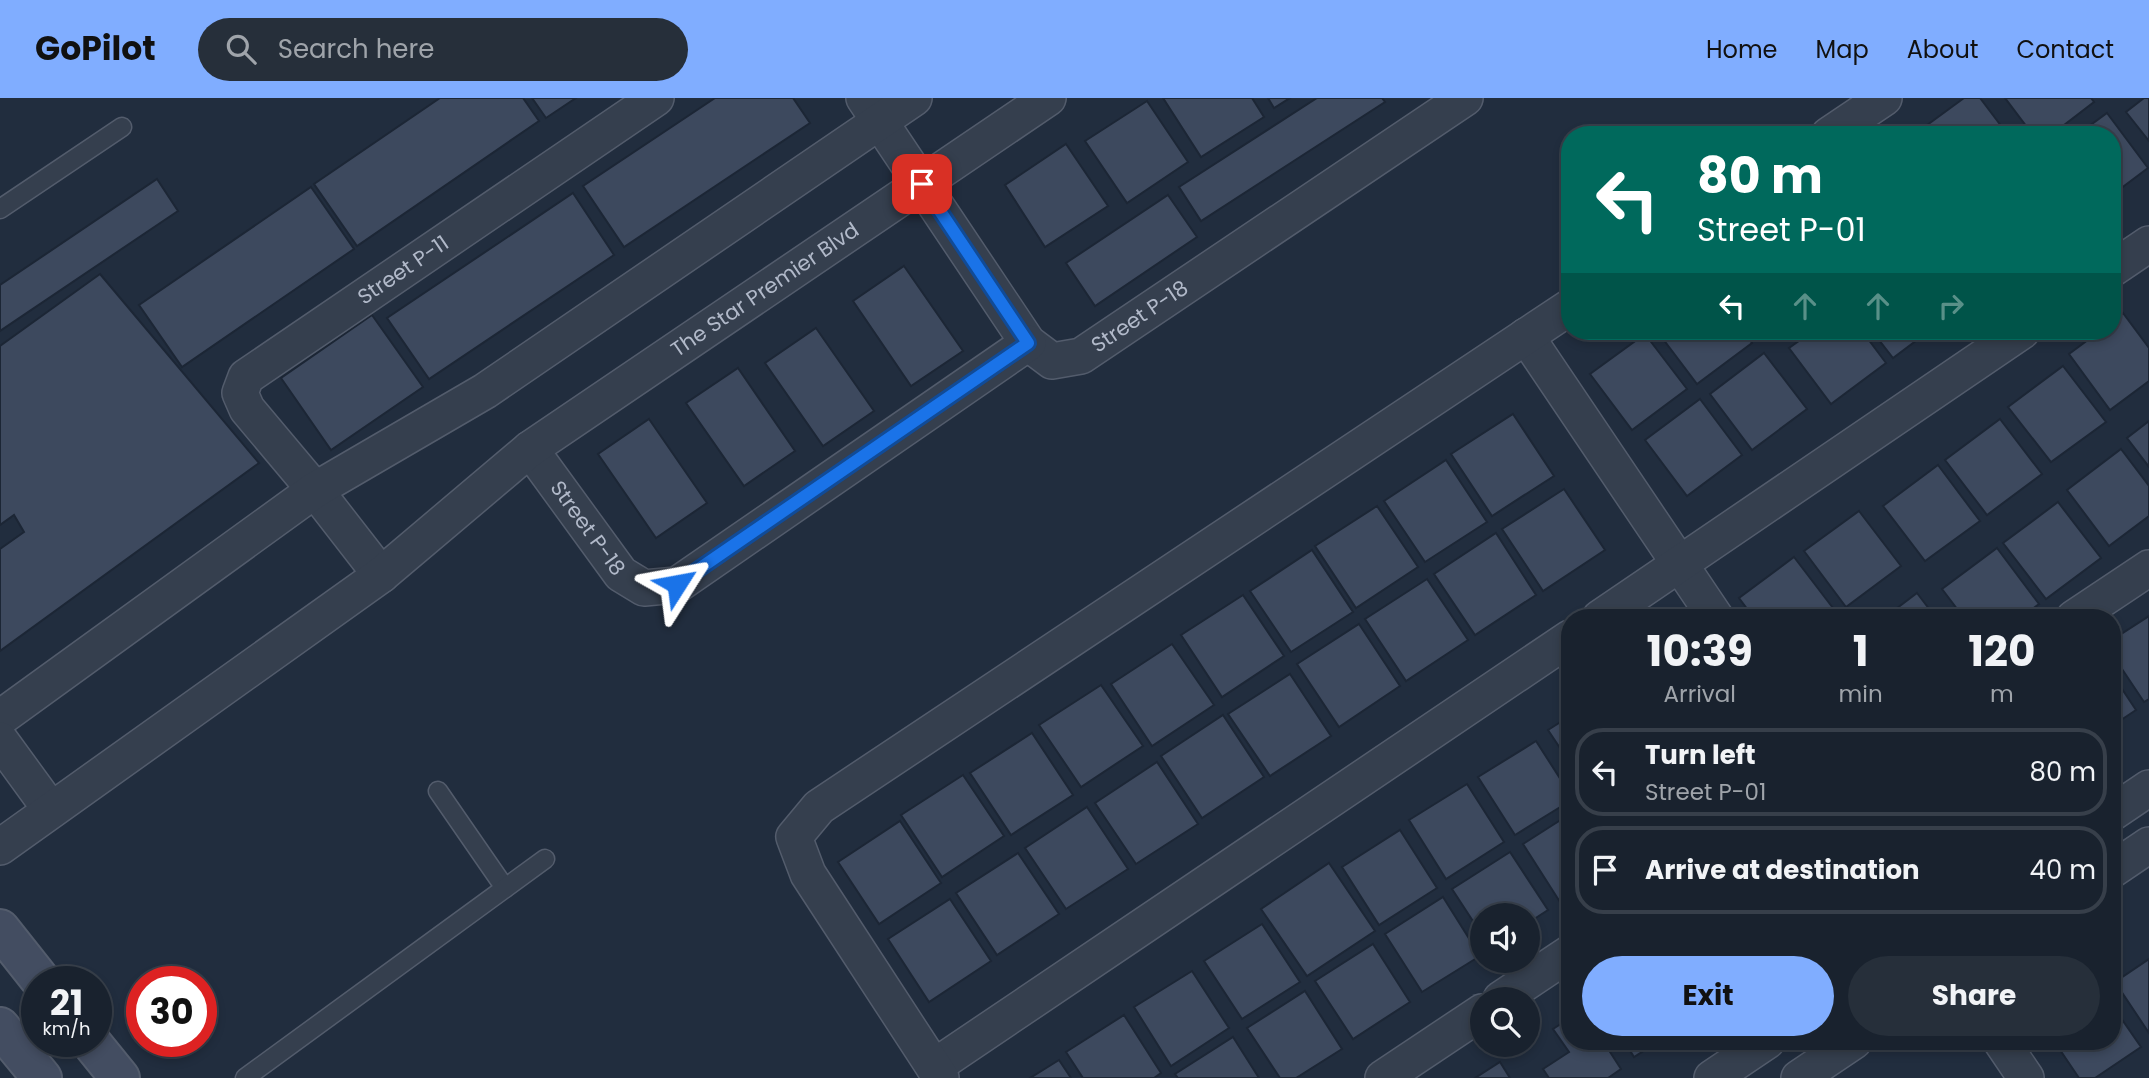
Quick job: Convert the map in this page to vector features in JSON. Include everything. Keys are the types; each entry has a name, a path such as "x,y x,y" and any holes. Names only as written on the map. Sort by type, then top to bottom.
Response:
{"main road":[{"path":"0,929 29,966"},
{"path":"0,1027 41,1078"},
{"path":"103,1057 120,1078"}],"street":[{"name":"Street P-11","path":"382,575 247,409 240,393 246,377 656,98"},
{"path":"0,718 307,481 438,418 485,391 872,110 914,98"},
{"name":"The Star Premier Blvd","path":"0,847 382,575 530,449 1048,98"},
{"name":"Street P-18","path":"530,449 621,574 644,588 677,584 1028,343 1052,361 1081,356 1465,98"},
{"path":"1842,126 1884,98"},
{"path":"872,110 1028,343"},
{"path":"2121,264 2149,244"},
{"path":"1561,313 819,807 794,836 808,874 938,1072 1561,644"},
{"path":"1526,336 1710,609"},
{"path":"1613,609 2009,340"},
{"path":"2088,609 2149,568"},
{"path":"0,740 51,810"},
{"path":"2121,807 2149,788"},
{"path":"2121,864 2149,845"},
{"path":"1519,987 1561,959"},
{"path":"1383,1078 1470,1020"},
{"path":"1712,1078 1754,1050"},
{"path":"1799,1078 1841,1050"},
{"path":"2007,1050 2026,1078"}],"lane":[{"path":"0,209 122,127"},
{"path":"438,791 505,888"},
{"path":"245,1078 545,859"}],"building":[{"path":"440,98 523,98 539,121 357,246 314,184"},
{"path":"532,98 576,98 546,118"},
{"path":"715,98 793,98 810,123 624,247 583,186"},
{"path":"1163,98 1252,98 1264,117 1201,157"},
{"path":"1268,98 1290,98 1274,108"},
{"path":"1317,98 1382,98 1385,102 1201,221 1179,187"},
{"path":"1964,98 1980,98 2001,126 1926,126"},
{"path":"2005,98 2091,98 2094,102 2063,126 2026,126"},
{"path":"2144,98 2149,98 2149,141 2126,112"},
{"path":"1147,101 1188,162 1127,203 1085,141"},
{"path":"2107,113 2117,126 2089,126"},
{"path":"2121,132 2148,168 2121,188"},
{"path":"1066,144 1108,206 1045,247 1005,185"},
{"path":"157,179 178,211 0,331 0,285"},
{"path":"311,187 354,249 182,367 139,305"},
{"path":"573,193 614,255 429,379 387,318"},
{"path":"1168,195 1197,237 1095,306 1066,263"},
{"path":"904,266 963,351 911,386 853,301"},
{"path":"100,274 259,463 0,651 0,549 24,532 14,515 0,525 0,346"},
{"path":"2123,313 2149,348 2149,381 2110,410 2069,354 2088,340 2121,340"},
{"path":"372,315 423,387 331,450 281,378"},
{"path":"816,328 874,411 823,446 765,363"},
{"path":"1637,340 1650,340 1687,389 1632,430 1590,374"},
{"path":"1664,340 1750,340 1752,343 1697,384"},
{"path":"1800,340 1869,340 1886,363 1831,404 1789,348"},
{"path":"1879,340 1917,340 1893,358"},
{"path":"1764,353 1807,409 1752,450 1710,394"},
{"path":"2063,366 2106,422 2051,462 2008,407"},
{"path":"738,368 795,451 744,486 686,403"},
{"path":"1700,399 1742,455 1687,496 1645,440"},
{"path":"1513,414 1554,476 1492,516 1451,454"},
{"path":"649,419 707,503 656,538 598,454"},
{"path":"2000,419 2042,474 1987,515 1945,460"},
{"path":"2149,421 2149,467 2127,438"},
{"path":"2121,449 2149,486 2149,516 2109,546 2067,490"},
{"path":"1446,460 1487,522 1425,562 1384,501"},
{"path":"1938,465 1980,521 1925,561 1883,506"},
{"path":"1564,489 1605,550 1543,591 1502,529"},
{"path":"2058,502 2101,558 2046,599 2003,543"},
{"path":"1377,506 1418,567 1356,608 1315,546"},
{"path":"1859,511 1901,566 1846,607 1804,551"},
{"path":"1496,533 1536,595 1475,635 1434,574"},
{"path":"1997,548 2039,604 2032,609 1957,609 1942,589"},
{"path":"1312,550 1353,612 1291,652 1250,591"},
{"path":"1794,557 1834,609 1747,609 1739,598"},
{"path":"1427,579 1468,640 1406,681 1365,619"},
{"path":"1917,593 1929,609 1896,609"},
{"path":"1243,595 1284,656 1222,697 1181,635"},
{"path":"2149,616 2149,699 2144,702 2121,668 2121,634"},
{"path":"1359,624 1400,686 1339,727 1297,664"},
{"path":"1172,644 1214,705 1152,746 1111,684"},
{"path":"1290,674 1331,736 1270,776 1228,714"},
{"path":"1101,685 1143,746 1081,787 1039,725"},
{"path":"2121,688 2136,710 2121,720"},
{"path":"1223,715 1264,777 1202,818 1161,756"},
{"path":"1561,722 1561,750 1548,730"},
{"path":"1032,733 1073,795 1011,835 970,773"},
{"path":"1536,741 1561,780 1561,807 1515,835 1478,777"},
{"path":"1157,762 1198,824 1136,864 1095,803"},
{"path":"963,775 1004,836 942,877 901,815"},
{"path":"1467,784 1504,842 1446,879 1409,820"},
{"path":"1087,807 1128,869 1066,909 1025,848"},
{"path":"1561,820 1561,901 1560,902 1523,844"},
{"path":"900,821 941,883 879,924 838,862"},
{"path":"1400,830 1437,888 1379,925 1342,867"},
{"path":"1510,852 1548,910 1540,915 1540,903 1470,903 1470,917 1452,889"},
{"path":"1018,853 1059,914 997,955 956,893"},
{"path":"1329,863 1375,931 1307,976 1261,909"},
{"path":"1443,897 1470,940 1470,962 1422,992 1385,934"},
{"path":"950,899 991,961 929,1002 888,939"},
{"path":"1262,924 1300,982 1242,1019 1204,961"},
{"path":"1373,944 1410,1002 1353,1039 1315,981"},
{"path":"2149,959 2149,1033 2121,991 2121,978"},
{"path":"1192,971 1229,1028 1171,1066 1134,1007"},
{"path":"1305,991 1342,1049 1296,1078 1280,1078 1247,1028"},
{"path":"1124,1015 1161,1073 1154,1078 1083,1078 1066,1052"},
{"path":"2121,1018 2141,1047 2095,1078 2079,1078 2060,1050 2121,1050"},
{"path":"1561,1024 1561,1040 1553,1029"},
{"path":"1233,1037 1259,1078 1178,1078 1175,1074"},
{"path":"1568,1050 1609,1050 1621,1069 1608,1078 1549,1078 1543,1069 1569,1052"},
{"path":"1630,1050 1645,1050 1634,1057"},
{"path":"1059,1060 1071,1078 1030,1078"},
{"path":"1500,1062 1510,1078 1475,1078"}],"route":[{"path":"677,584 1028,343 922,184"}]}
